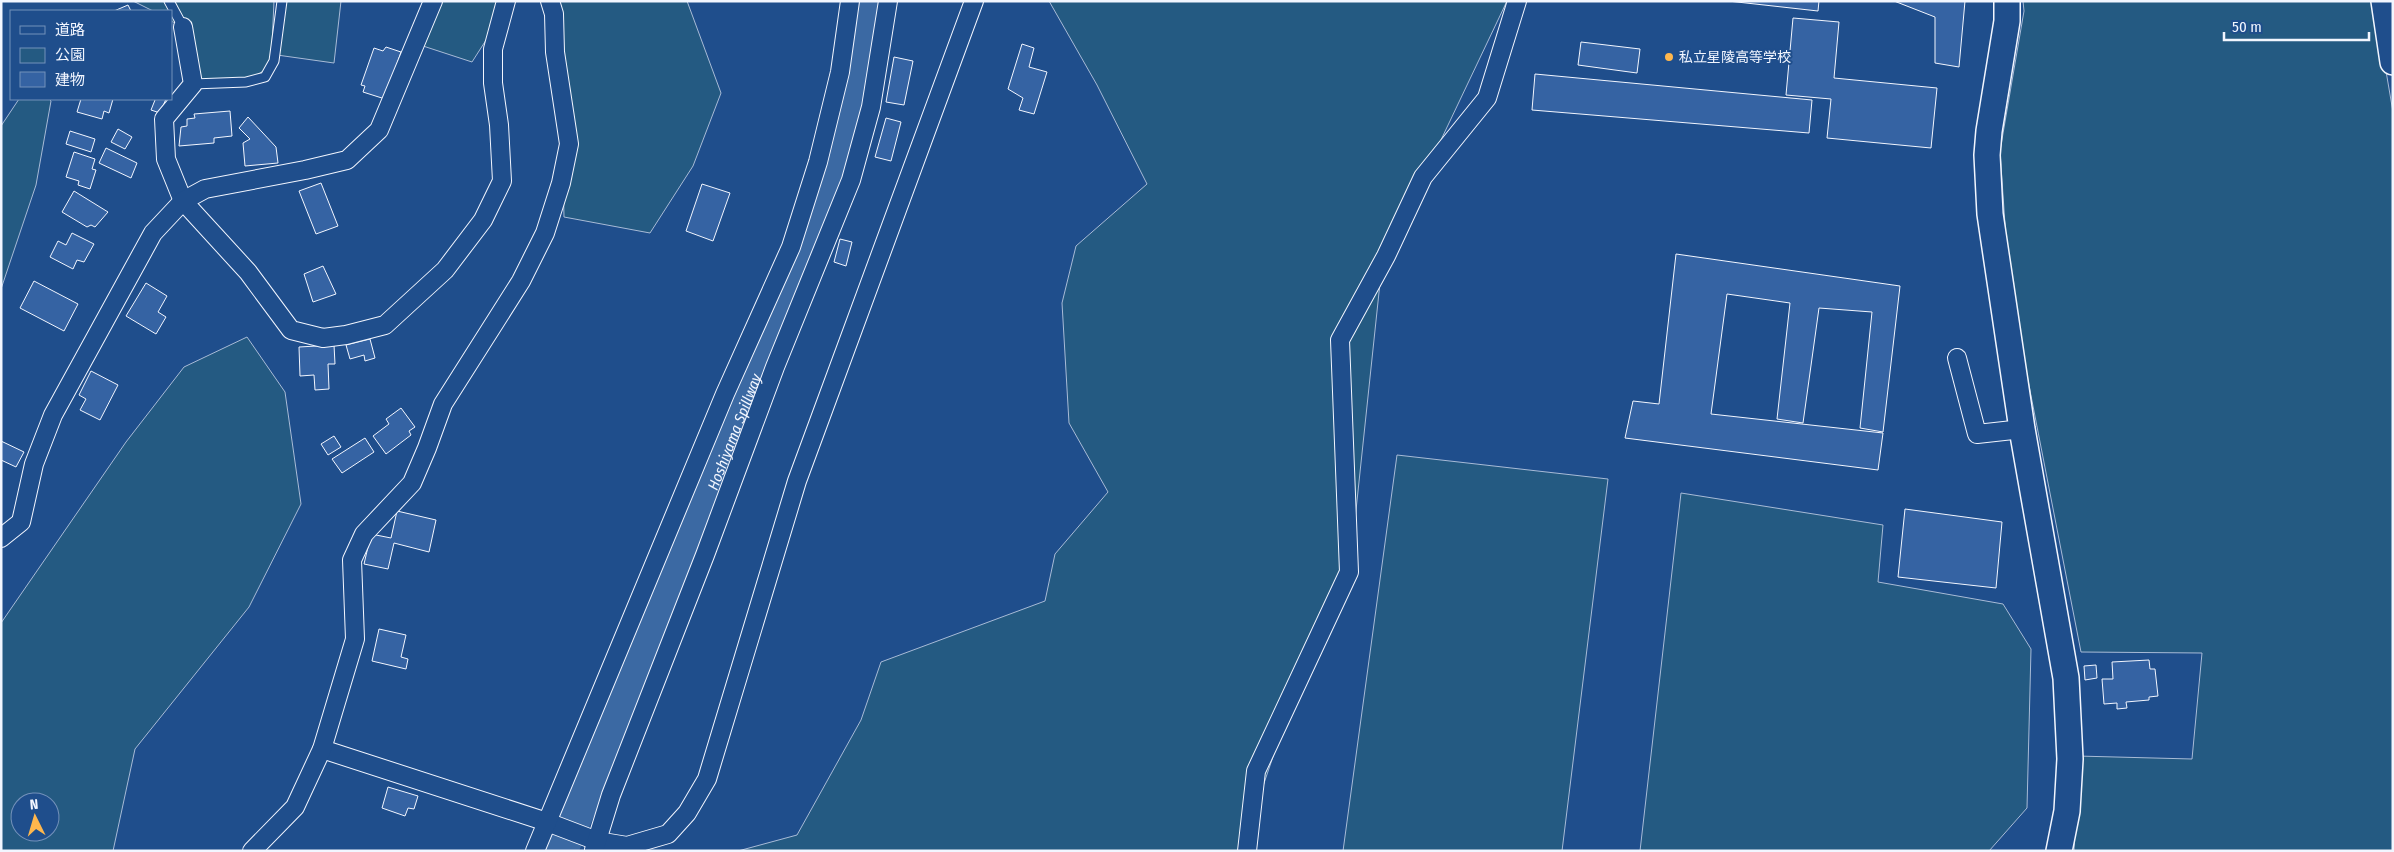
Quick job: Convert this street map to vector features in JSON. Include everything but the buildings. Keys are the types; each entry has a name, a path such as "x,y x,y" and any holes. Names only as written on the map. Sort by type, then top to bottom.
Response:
{"street":[{"path":"1,538 21,522 34,464 53,415 153,233 183,201 205,189 347,160 379,130 433,1"},
{"path":"183,27 192,84 164,118 166,159 183,201 248,272 291,330 323,338 346,335 385,324 445,270 482,220 502,181 493,49 506,1"},
{"path":"252,851 295,807 322,749 355,638 352,560 364,534 412,483 443,404 522,281 541,241 561,183 570,144 555,52 554,14 550,1"},
{"path":"535,851 725,394 791,247 818,162 840,72 850,1"},
{"path":"595,846 611,795 706,555 775,367 851,180 871,107 888,1"},
{"path":"322,749 547,822 595,846 627,846 668,834 687,813 707,779 797,481 974,1"},
{"path":"1247,851 1256,771 1349,572 1340,340 1386,256 1423,177 1487,98 1518,1"},
{"path":"2007,1 2007,21 1988,155 1990,214 2022,429 2066,678 2070,759 2067,811 2059,851"},
{"path":"2384,1 2393,62"},
{"path":"1956,358 1977,434 2022,429"}],"lane":[{"path":"169,1 183,27"},
{"path":"192,84 246,82 265,76 274,61 282,1"}],"green space":[{"path":"133,1 274,1 271,66 246,82 192,81 183,27 172,22 172,10 151,10"},
{"path":"285,1 341,1 334,63 277,55"},
{"path":"435,1 511,1 472,62 420,45"},
{"path":"547,1 687,1 721,93 693,166 650,233 564,217 561,88"},
{"path":"1049,1 1507,1 1382,264 1348,586 1317,627 1241,851 738,851 797,835 861,720 881,662 1045,601 1055,554 1108,492 1069,423 1062,303 1076,246 1147,184 1097,85"},
{"path":"2023,1 2374,1 2393,112 2393,851 2074,851 2077,756 2192,759 2202,653 2081,652 2009,283 2000,151 2024,11"},
{"path":"18,100 51,101 36,185 1,289 1,126"},
{"path":"247,337 285,392 301,504 249,607 135,749 113,851 1,851 1,623 126,442 184,367"},
{"path":"1397,455 1608,479 1562,851 1343,851"},
{"path":"1681,493 1883,525 1878,582 2003,604 2031,649 2027,808 1989,851 1640,851"}],"waterway":[{"name":"Hoshiyama Spillway","path":"560,851 691,544 766,352 832,195 854,111 870,28 872,1"}],"place":[{"name":"私立星陵高等学校","path":"1669,57"}]}
